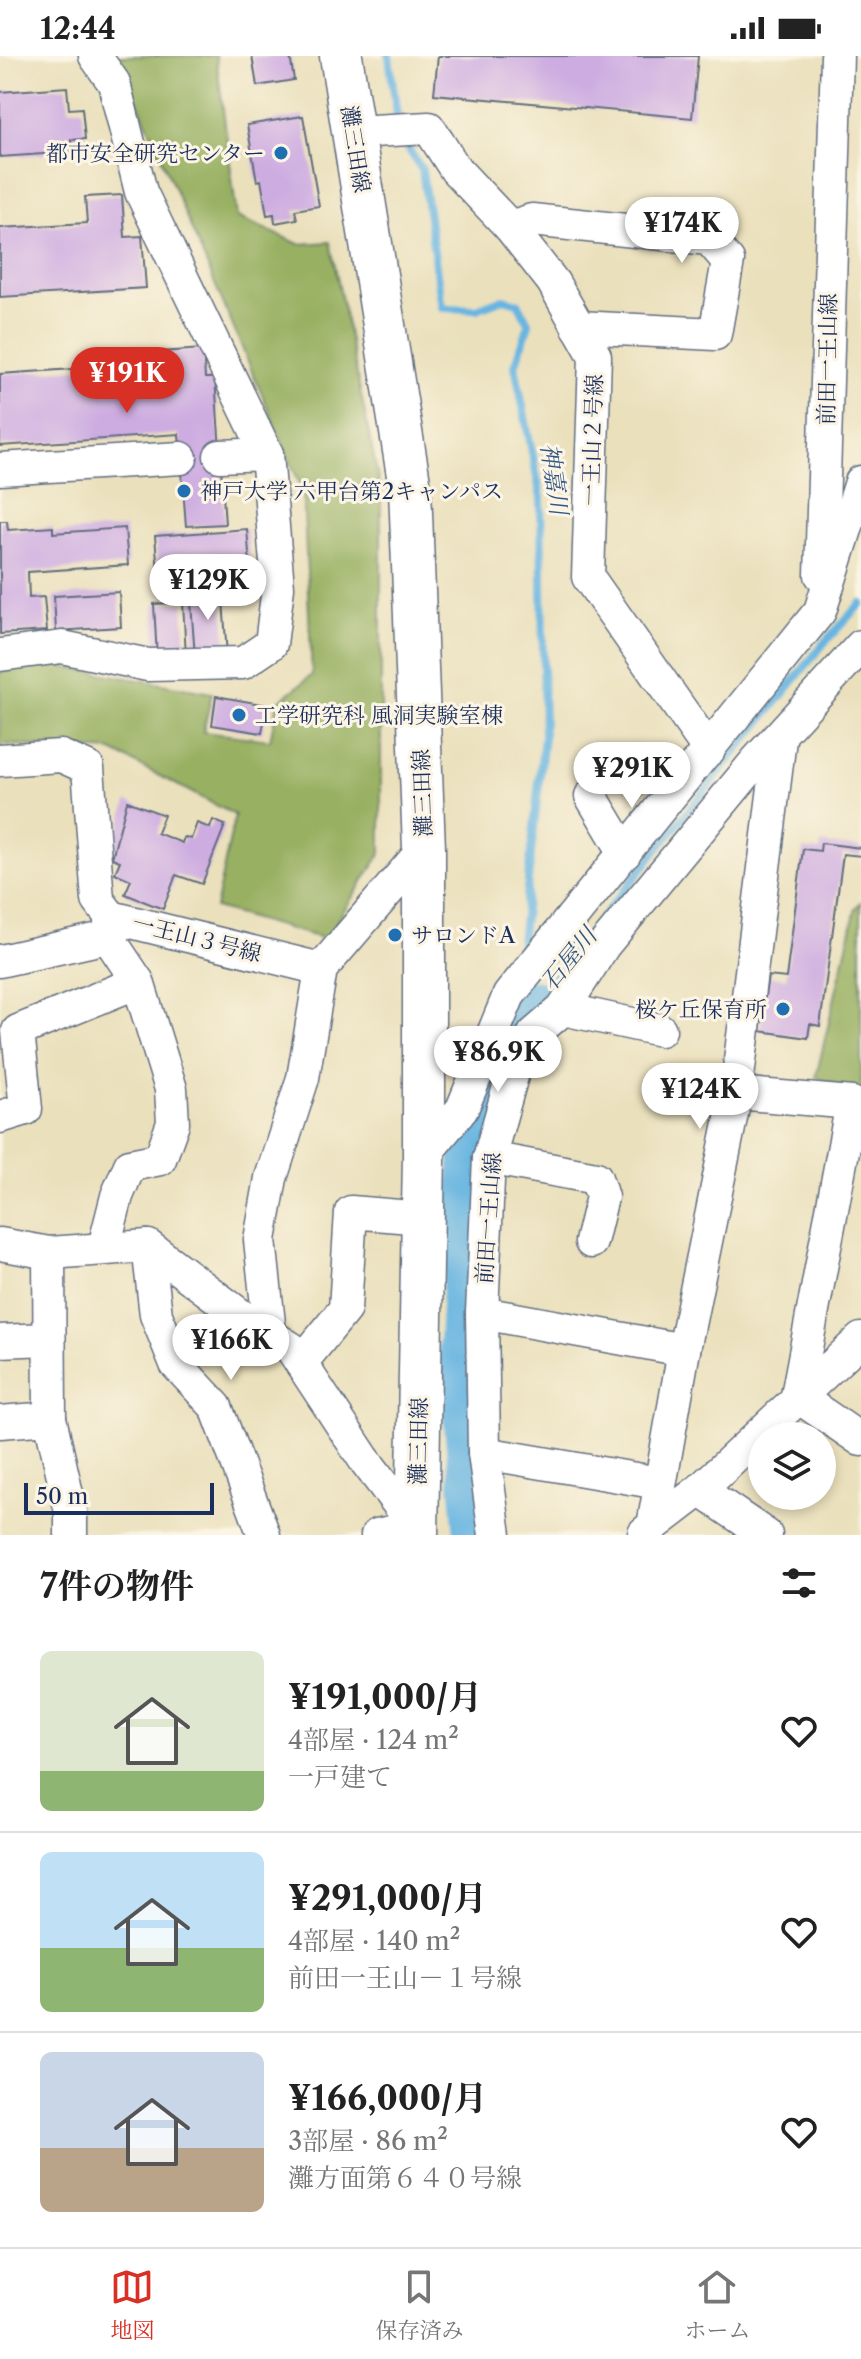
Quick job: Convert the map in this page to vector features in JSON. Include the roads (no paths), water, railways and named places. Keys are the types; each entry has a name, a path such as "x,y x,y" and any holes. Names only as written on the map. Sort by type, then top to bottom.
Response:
{"main road":[{"name":"灘三田線","path":"341,56 368,130 410,488 424,849 424,1155 423,1218 403,1532"}],"street":[{"path":"0,655 62,647 148,665 243,663 271,644 278,587 267,454 141,192 114,83 95,56"},
{"name":"前田一王山線","path":"495,1535 484,1453 482,1313 489,1158 514,1069 534,1034 563,1009 604,945 757,760 780,739 861,645 820,611 837,56"},
{"name":"一王山２号線","path":"368,130 429,128 456,170 510,227 553,282 595,356 588,577 709,750"},
{"path":"510,227 532,220 709,239 728,261 715,334 578,327"},
{"path":"220,456 267,454"},
{"path":"0,469 181,458"},
{"path":"424,1155 462,1109 509,995 820,611 861,482"},
{"path":"656,1528 659,1483 736,1093 780,739"},
{"path":"0,760 61,756 88,768 98,900 109,927 0,961"},
{"path":"591,796 625,853"},
{"path":"270,1333 260,1240 271,1178 303,1078 321,969 424,849"},
{"name":"一王山３号線","path":"109,927 321,969"},
{"name":"一王山３号線","path":"104,1247 117,1196 130,1165 160,1159 173,1123 171,1089 138,982 109,927"},
{"path":"0,1117 26,1109 18,1031 138,982"},
{"path":"563,1009 660,1030"},
{"path":"736,1093 852,1103 797,1396"},
{"path":"489,1158 596,1178 602,1197 591,1242"},
{"path":"301,1363 345,1309 351,1212 423,1218"},
{"path":"0,1244 49,1253 148,1246 251,1323 291,1348 364,1459 403,1532"},
{"path":"148,1246 156,1315 176,1364 216,1407 264,1535"},
{"path":"49,1253 50,1418 71,1512 71,1535"},
{"path":"482,1313 684,1350"},
{"path":"0,1341 48,1339"},
{"path":"656,1528 861,1339"},
{"path":"797,1396 861,1440"},
{"path":"0,1422 50,1418"},
{"path":"484,1453 659,1483"},
{"path":"700,1490 766,1535"}],"waterway":[{"name":"神嘉川","path":"389,56 398,123"},
{"name":"神嘉川","path":"400,136 422,170 442,308 477,309 503,299 518,303 529,324 515,366 541,498 544,737 520,952 524,965"},
{"name":"石屋川","path":"533,1003 825,642 861,603"},
{"name":"神嘉川","path":"529,986 533,1003"},
{"name":"石屋川","path":"477,1535 461,1358 474,1135 499,1058 533,1003"}],"place":[{"name":"都市安全研究センター","path":"281,153"},
{"name":"神戸大学 六甲台第2キャンパス","path":"184,491"},
{"name":"工学研究科 風洞実験室棟","path":"239,715"},
{"name":"サロンドA","path":"395,935"},
{"name":"桜ケ丘保育所","path":"783,1009"}]}
